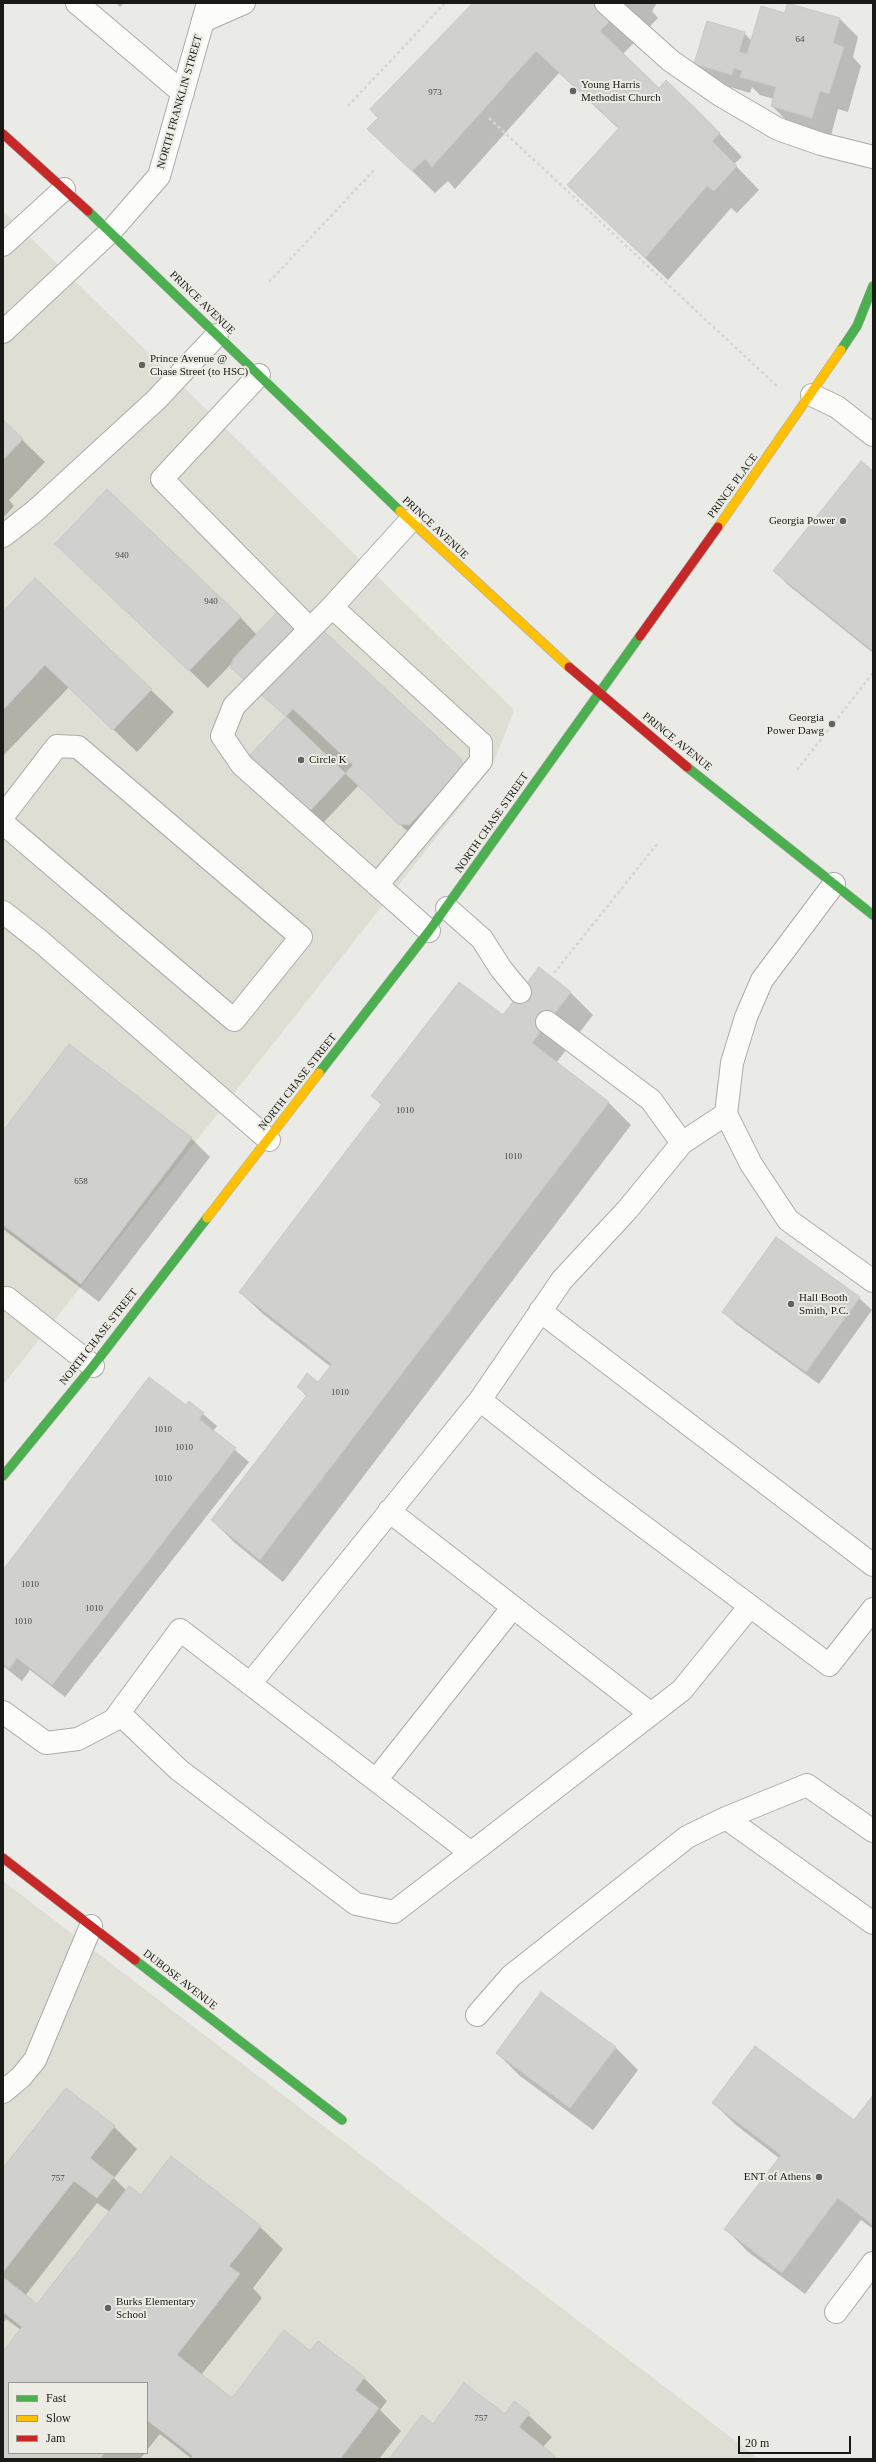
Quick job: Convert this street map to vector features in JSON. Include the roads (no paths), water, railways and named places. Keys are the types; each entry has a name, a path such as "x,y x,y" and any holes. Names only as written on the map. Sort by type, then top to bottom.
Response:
{"main road":[{"name":"PRINCE AVENUE","path":"3,134 111,231 410,521 598,692 654,740 873,915"},
{"name":"PRINCE PLACE","path":"598,692 812,396 857,326 873,286"},
{"name":"NORTH CHASE STREET","path":"3,1476 93,1366 430,931 598,692"},
{"name":"DUBOSE AVENUE","path":"3,1858 342,2120"}],"street":[{"path":"78,3 183,93"},
{"path":"205,12 244,3"},
{"path":"606,3 671,61 720,95 772,125 821,144 873,157"},
{"name":"NORTH FRANKLIN STREET","path":"3,332 111,231 159,176 205,12"},
{"path":"3,245 64,189"},
{"path":"3,536 35,511 156,400 217,335"},
{"path":"259,375 162,479 310,629"},
{"path":"812,396 837,407 873,435"},
{"path":"410,521 332,607 234,706 222,736 242,765 430,931"},
{"path":"332,607 481,743 481,761 377,885"},
{"path":"3,816 57,746 78,747 301,937 234,1020 3,823"},
{"path":"834,884 762,980 746,1017 732,1063 726,1114 751,1164 788,1220 873,1281"},
{"path":"446,908 482,940 501,969 520,992"},
{"path":"3,912 40,941 269,1140"},
{"path":"547,1022 651,1100 682,1143"},
{"path":"250,1684 480,1400 562,1280 628,1209 682,1143 726,1114"},
{"path":"4,1298 93,1366"},
{"path":"540,1311 873,1565"},
{"path":"480,1400 584,1482 829,1665 873,1609"},
{"path":"389,1511 651,1714"},
{"path":"119,1713 179,1770 356,1904 394,1912 682,1690 750,1606"},
{"path":"376,1780 513,1607"},
{"path":"3,1712 46,1743 78,1740 114,1720 180,1630 471,1853"},
{"path":"477,2015 511,1976 687,1837 726,1818 807,1785 873,1831"},
{"path":"726,1818 873,1923"},
{"path":"3,2092 21,2077 36,2060 90,1926"},
{"path":"836,2312 873,2263"}],"place":[{"name":"Young Harris Methodist Church","path":"573,91"},
{"name":"Prince Avenue @ Chase Street (to HSC)","path":"142,365"},
{"name":"Georgia Power","path":"843,521"},
{"name":"Georgia Power Dawg","path":"832,724"},
{"name":"Circle K","path":"301,760"},
{"name":"Hall Booth Smith, P.C.","path":"791,1304"},
{"name":"ENT of Athens","path":"819,2177"},
{"name":"Burks Elementary School","path":"108,2308"}]}
